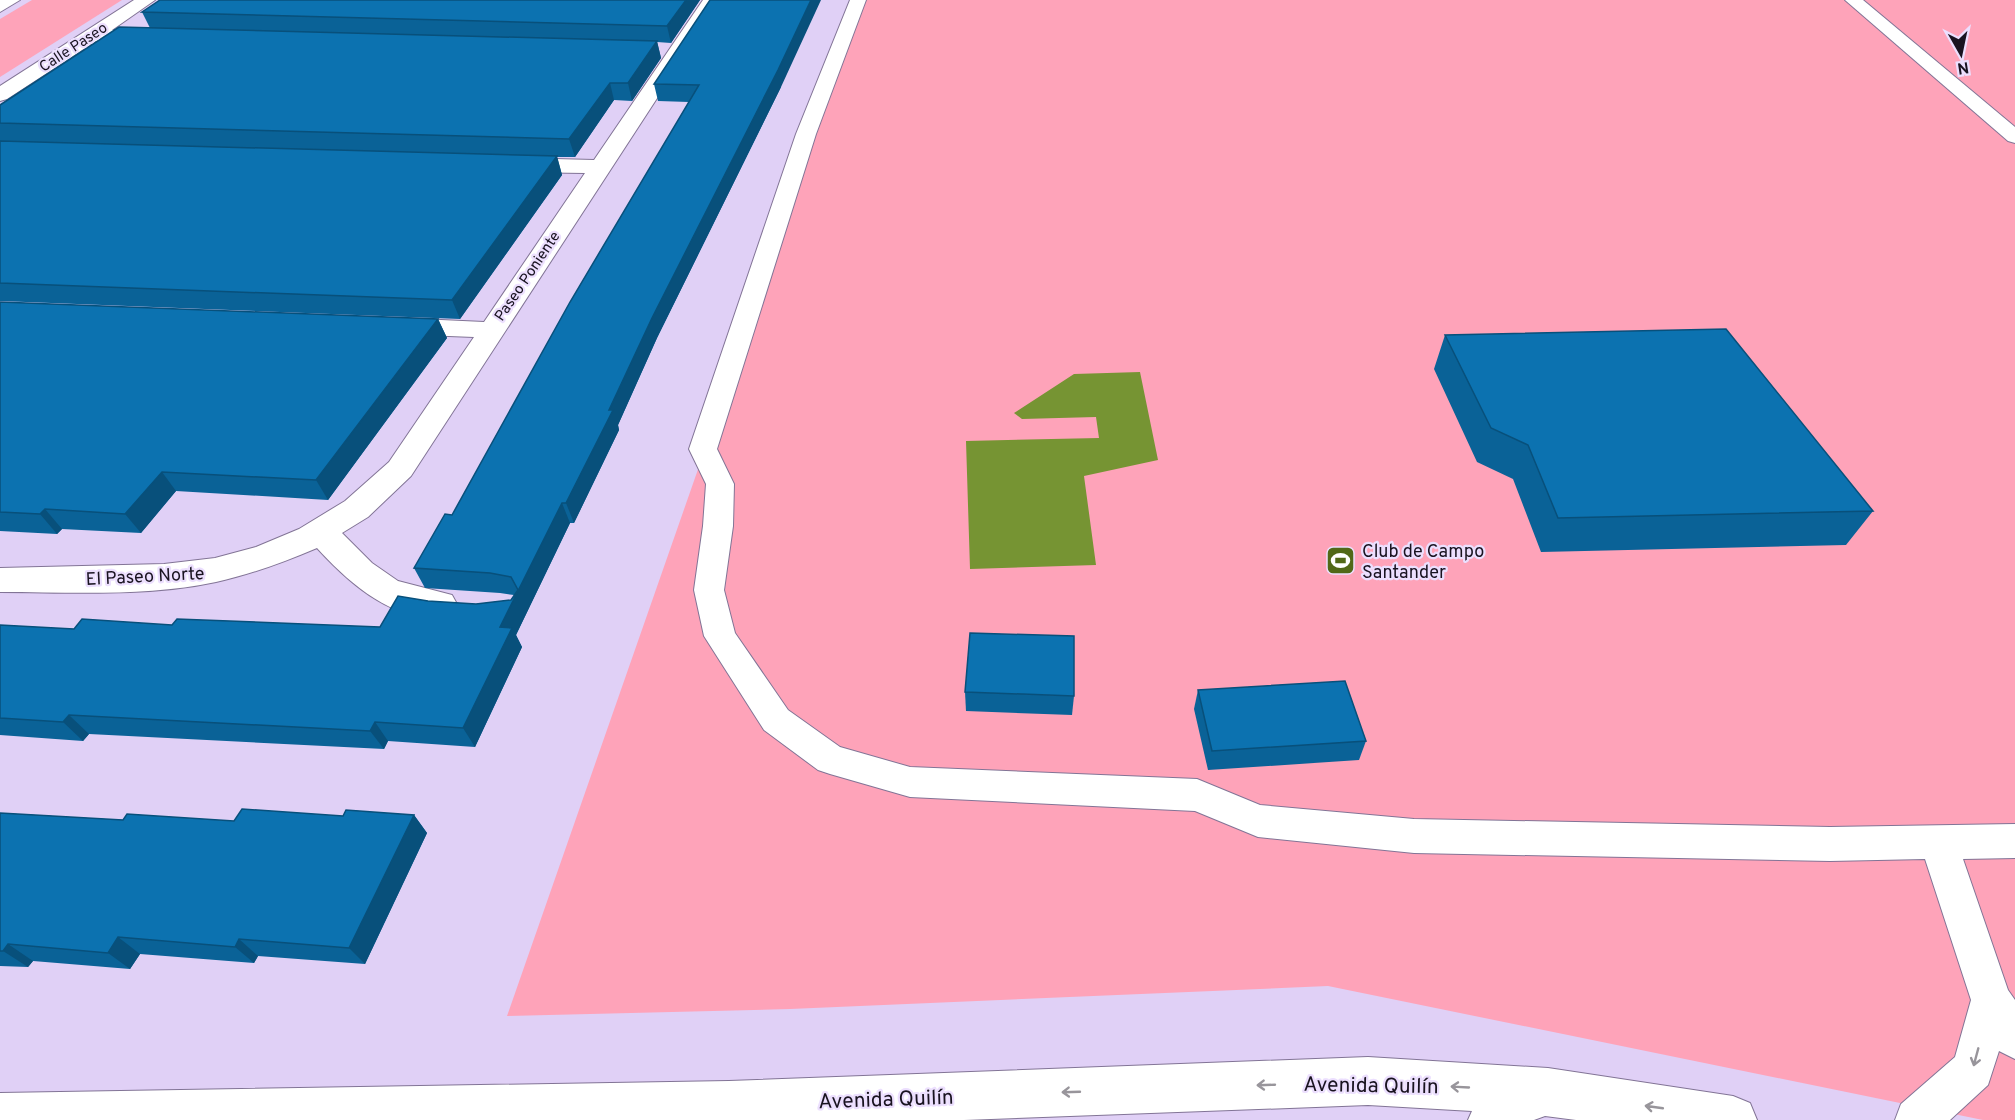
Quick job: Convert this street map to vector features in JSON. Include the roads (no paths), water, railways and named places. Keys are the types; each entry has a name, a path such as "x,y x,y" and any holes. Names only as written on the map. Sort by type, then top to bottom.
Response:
{"street":[{"path":"0,7 11,0"},
{"name":"Calle Paseo","path":"0,95 146,0"},
{"name":"Paseo Poniente","path":"321,532 353,512 380,491 400,469 600,167 666,51 712,0"},
{"path":"92,35 176,38"},
{"path":"494,164 600,167"},
{"path":"375,325 492,330"},
{"path":"321,532 378,588 407,600 466,606"},
{"name":"El Paseo Norte","path":"0,580 143,579 214,572 288,548 321,532"},
{"name":"Avenida Quilín","path":"0,1118 729,1105 1368,1081 1548,1092 1732,1120"},
{"path":"1492,1120 1506,1106 1548,1092"}],"lane":[{"path":"858,0 806,134 703,449 720,484 709,590 720,636 776,720 830,759 910,782 1197,795 1258,821 1414,836 1938,844 2015,841"},
{"path":"1853,0 2015,138"},
{"path":"1938,844 1955,886 1992,1000 2015,1038"},
{"path":"1917,1120 1973,1070 1992,1000"}],"place":[{"name":"Club de Campo Santander","path":"1341,561"}]}
